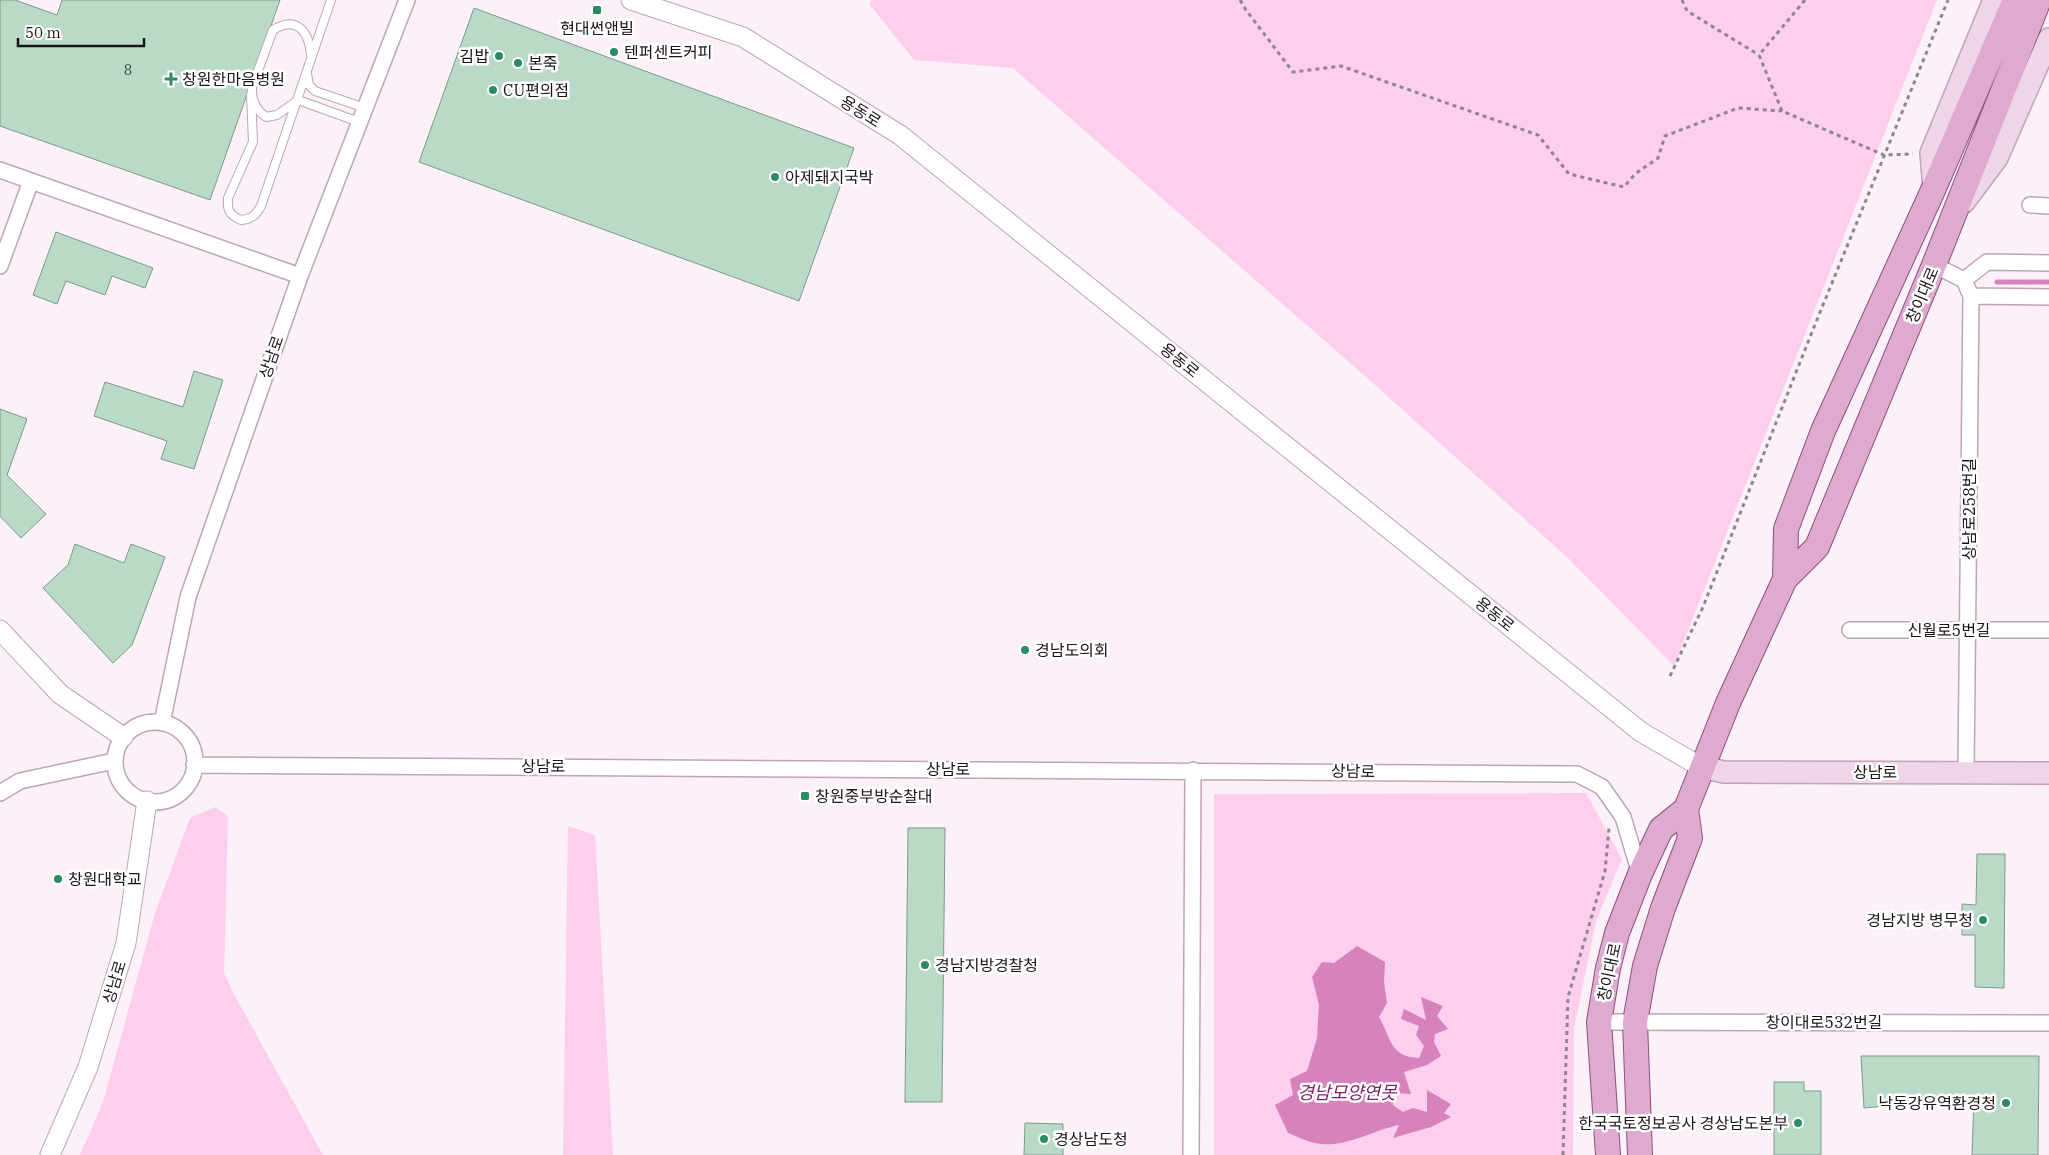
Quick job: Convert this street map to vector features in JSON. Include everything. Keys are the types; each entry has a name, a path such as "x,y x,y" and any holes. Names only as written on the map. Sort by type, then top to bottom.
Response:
{"main road":[{"path":"1934,188 1931,153 1994,0"},
{"name":"창이대로","path":"1786,579 1786,529 1823,431 1934,188 2015,0"},
{"name":"창이대로","path":"1640,1155 1635,1022 1645,966 1662,908 1690,838 1686,809 1701,767 1728,703 1786,579 1817,546 1954,216 2039,0"},
{"path":"1954,216 1997,158 2049,39"},
{"name":"상남로","path":"1701,767 1724,772 2049,773"},
{"name":"창이대로","path":"1608,1155 1599,1022 1601,1003 1617,933 1640,874 1661,828 1686,809"}],"street":[{"name":"상남로","path":"162,723 188,597 300,276 407,0"},
{"name":"용동로","path":"631,0 743,37 900,135 1641,732 1701,767"},
{"path":"0,170 300,276"},
{"path":"0,266 31,181"},
{"path":"2030,206 2049,206"},
{"path":"1934,265 1964,280 1987,262 2049,263"},
{"name":"상남로258번길","path":"1964,280 1971,296 1966,772"},
{"path":"1971,296 2049,297"},
{"path":"0,630 60,694 124,737"},
{"name":"신월로5번길","path":"1850,630 2049,630"},
{"path":"144,723 162,723 172,726 183,734 191,745 195,758 194,772 188,785 179,795 167,801 154,803 130,794 122,785 116,773 114,761 117,748 133,728 144,723"},
{"path":"0,793 20,781 114,761"},
{"name":"상남로","path":"194,765 1193,770 1577,774 1602,787 1623,817 1640,874"},
{"path":"1190,1155 1193,770"},
{"name":"상남로","path":"50,1155 88,1067 126,943 147,801"},
{"name":"창이대로532번길","path":"1599,1022 2049,1023"}],"lane":[{"path":"331,0 311,58 297,101 261,206 256,215 249,219 240,220 229,213 227,207 228,198 252,142 252,87 270,36 273,30 281,24 299,27 306,33 311,58 307,76 309,86 362,115"},
{"path":"251,95 260,113 266,117 277,115 297,101 362,115"}],"path":[{"path":"1240,0 1293,72 1341,66 1538,134 1569,174 1624,187 1635,174 1658,158 1665,136 1738,108 1782,111 1884,155 1931,153"},
{"path":"1682,0 1687,11 1759,54 1782,111"},
{"path":"1759,54 1805,0"},
{"path":"1670,676 1703,607 1948,0"},
{"path":"1563,1155 1568,997 1605,871 1611,800"}],"shaded area":[{"path":"871,0 1937,0 1674,666 1569,559 1365,376 1013,68 914,60 870,5"},
{"path":"1586,793 1622,859 1596,921 1574,1029 1573,1155 1214,1155 1214,794"},
{"path":"215,807 228,816 224,973 323,1155 80,1155 103,1102 155,913 190,818"},
{"path":"568,826 595,835 613,1155 563,1155"}],"water":[{"name":"경남모양연못","path":"1357,946 1385,962 1384,982 1387,1003 1379,1017 1393,1045 1402,1054 1419,1058 1424,1046 1416,1035 1419,1026 1401,1019 1404,1009 1426,1020 1421,997 1443,1006 1437,1016 1448,1029 1435,1034 1434,1042 1441,1056 1427,1065 1404,1072 1411,1094 1393,1093 1393,1105 1403,1112 1413,1108 1427,1112 1427,1090 1451,1104 1444,1113 1451,1117 1431,1127 1393,1138 1399,1125 1340,1143 1317,1143 1304,1140 1288,1133 1275,1105 1293,1095 1290,1079 1307,1071 1317,1038 1319,1005 1312,977 1322,962 1334,963"}],"building":[{"name":"창원한마음병원","path":"0,0 15,0 57,15 62,0 280,0 210,200 0,126"},
{"path":"474,8 854,148 799,301 419,162"},
{"path":"56,232 153,268 145,288 112,276 105,295 66,281 57,304 33,295"},
{"path":"194,371 223,380 194,469 161,459 167,441 94,416 105,382 183,407"},
{"path":"0,409 27,419 7,475 46,514 21,538 0,516"},
{"path":"75,544 124,563 131,544 165,557 132,645 113,663 43,588 68,565"},
{"name":"경남지방경찰청","path":"908,828 945,828 942,1102 905,1102"},
{"name":"경남지방 병무청","path":"1977,854 2005,854 2004,988 1975,987 1975,935 1962,935 1962,904 1976,905"},
{"name":"낙동강유역환경청","path":"1861,1056 2039,1056 2038,1155 1972,1155 1974,1098 1864,1108"},
{"name":"한국국토정보공사 경상남도본부","path":"1774,1082 1804,1082 1804,1091 1821,1091 1821,1155 1774,1155"},
{"name":"경상남도청","path":"1025,1123 1063,1124 1063,1155 1024,1155"}],"waterway":[{"path":"1997,282 2049,282"}],"place":[{"name":"현대썬앤빌","path":"597,10"},
{"name":"텐퍼센트커피","path":"614,52"},
{"name":"김밥","path":"499,56"},
{"name":"본죽","path":"518,63"},
{"name":"창원한마음병원","path":"171,79"},
{"name":"CU편의점","path":"493,90"},
{"name":"아제돼지국박","path":"775,177"},
{"name":"경남도의회","path":"1025,650"},
{"name":"창원중부방순찰대","path":"805,796"},
{"name":"창원대학교","path":"58,879"},
{"name":"경남지방 병무청","path":"1983,920"},
{"name":"경남지방경찰청","path":"925,965"},
{"name":"낙동강유역환경청","path":"2006,1103"},
{"name":"한국국토정보공사 경상남도본부","path":"1798,1123"},
{"name":"경상남도청","path":"1044,1139"}]}
